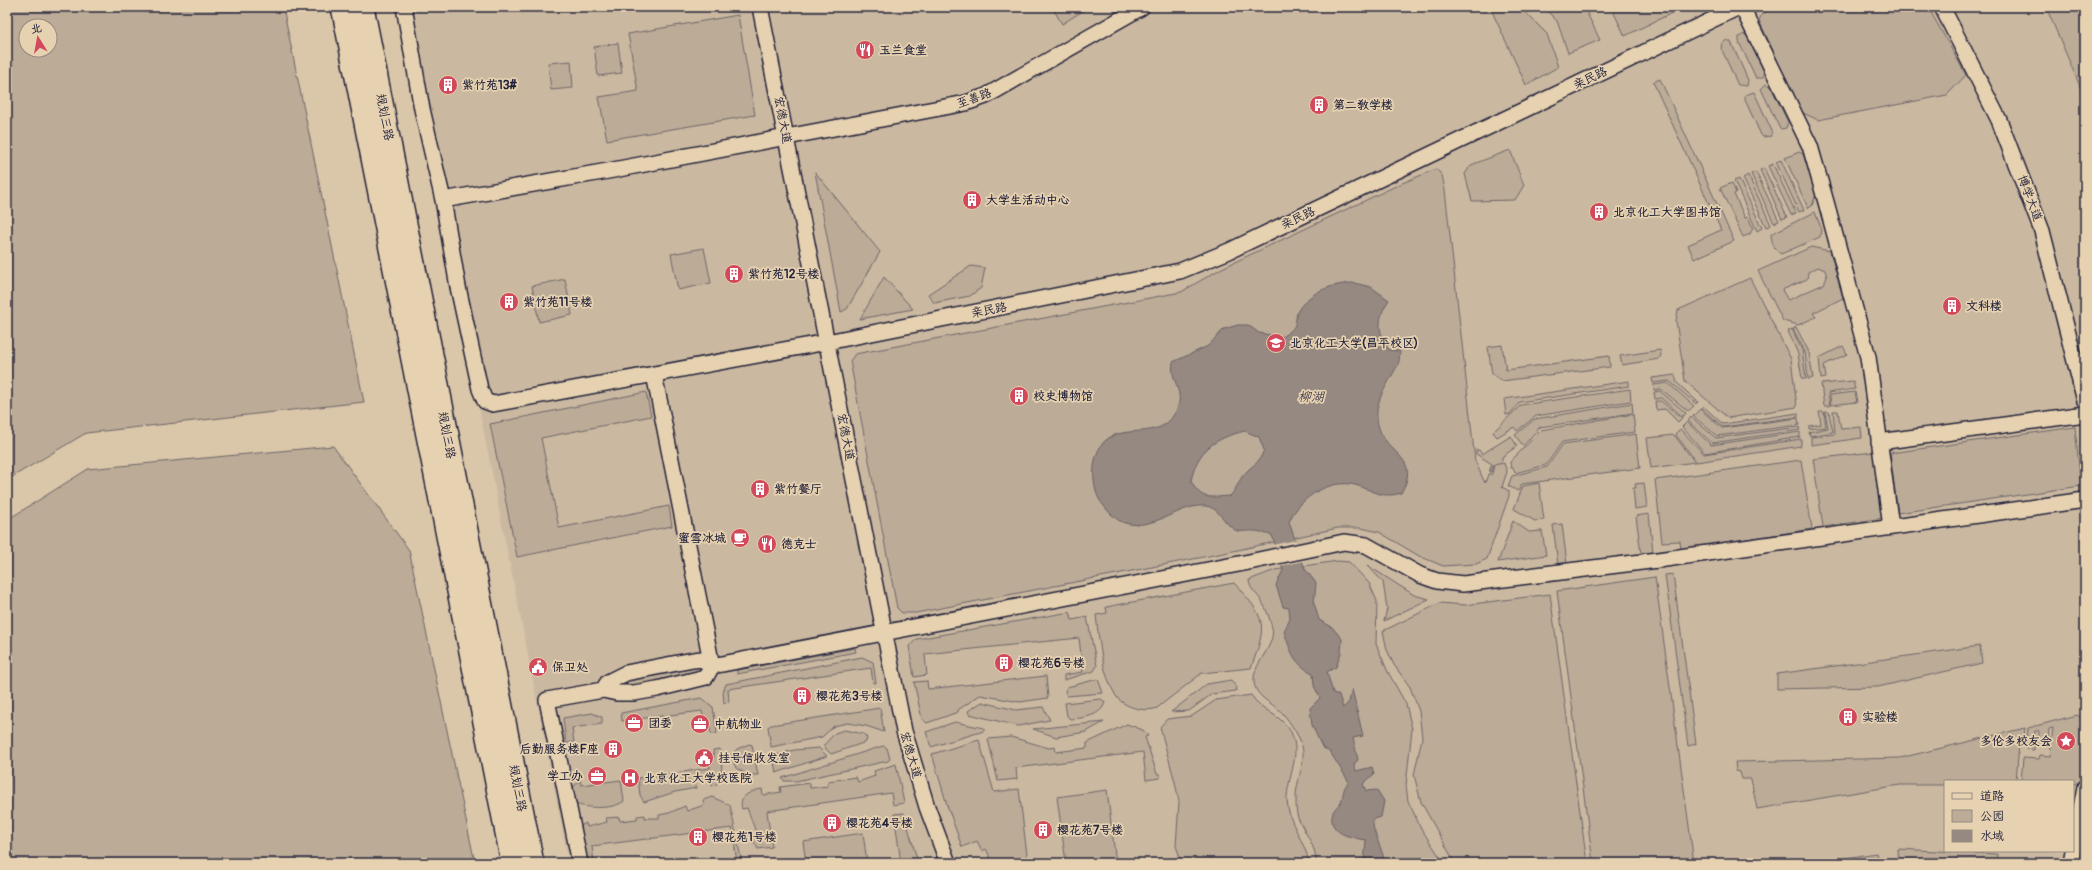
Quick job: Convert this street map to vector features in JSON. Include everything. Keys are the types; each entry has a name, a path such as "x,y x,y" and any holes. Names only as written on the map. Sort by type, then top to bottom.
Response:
{"main road":[{"name":"规划三路","path":"342,7 393,211 533,863"},
{"name":"规划三路","path":"363,7 393,211 512,863"}],"street":[{"path":"404,7 422,109 443,200"},
{"name":"宏德大道","path":"760,7 906,738 927,807 948,863"},
{"path":"1741,7 1810,146 1868,357 1891,527"},
{"name":"亲民路","path":"443,200 460,295 480,389 485,401 493,404 827,342 1180,271 1229,251 1741,7"},
{"name":"博学大道","path":"1942,7 1999,120 2042,231 2085,401"},
{"name":"至善路","path":"443,200 945,108 986,96 1138,9"},
{"path":"580,863 547,700 603,690 617,693 634,693 677,686 706,677 712,666 654,374"},
{"path":"1879,442 2085,414"},
{"path":"603,690 608,682 626,673 702,659 712,666 1344,542 1366,545 1420,575 1437,581 1463,584 1658,560 2085,500"},
{"path":"2074,845 2085,787"},
{"path":"2070,863 2073,852"}],"shaded area":[{"name":"北京化工大学(昌平校区)","path":"400,7 2085,7 2085,863 569,863"}],"green space":[{"path":"7,7 283,7 364,402 86,433 7,480"},
{"path":"1052,7 1089,7 1062,24"},
{"path":"1490,7 1520,7 1547,34 1558,67 1526,85"},
{"path":"1543,7 1584,7 1600,40 1568,53 1557,21"},
{"path":"1611,7 1684,7 1625,36"},
{"path":"1775,7 1928,7 1966,75 1947,95 1818,120 1801,112 1759,20 1762,14"},
{"path":"2046,7 2085,7 2085,98"},
{"path":"738,15 755,115 607,140 599,97 638,91 628,34"},
{"path":"1744,34 1748,37 1765,73 1762,78 1756,78 1739,42 1739,37"},
{"path":"1727,40 1731,42 1748,80 1747,86 1738,85 1721,48 1722,43"},
{"path":"618,43 622,73 598,76 594,47"},
{"path":"571,61 573,88 551,90 548,63"},
{"path":"1660,79 1734,241 1694,259 1688,245 1721,230 1653,82"},
{"path":"1766,84 1771,87 1788,122 1786,128 1781,129 1779,127 1761,89"},
{"path":"1754,92 1772,131 1771,136 1763,137 1761,135 1745,100 1745,95"},
{"path":"1510,150 1524,185 1515,200 1472,201 1465,174 1471,165"},
{"path":"1799,152 1803,154 1816,194 1812,206 1808,208 1785,158"},
{"path":"1781,160 1804,210 1799,212 1776,162"},
{"path":"1773,164 1796,213 1791,215 1768,166"},
{"path":"1764,168 1787,217 1782,219 1760,170"},
{"path":"1436,169 1442,175 1445,190 1475,461 1485,483 1488,474 1492,474 1494,465 1504,463 1507,472 1502,487 1509,491 1509,496 1487,559 1476,564 1443,566 1419,556 1379,532 1361,528 1338,528 1224,553 916,613 902,613 897,608 850,361 855,354 1181,292 1222,268 1400,184"},
{"path":"815,172 880,252 847,309 841,312"},
{"path":"1756,172 1779,221 1774,223 1751,174"},
{"path":"1748,175 1771,225 1766,227 1743,178"},
{"path":"1739,179 1762,228 1757,231 1734,181"},
{"path":"1732,183 1736,193 1734,194 1745,218 1748,217 1753,228 1750,234 1743,237 1720,188"},
{"path":"1815,212 1821,228 1820,237 1781,254 1778,252 1773,246 1771,234"},
{"path":"1811,247 1830,251 1843,298 1813,313 1816,317 1798,325 1783,321 1758,271","holes":["1818,267 1825,270 1827,277 1824,284 1788,300 1782,290 1807,279 1808,272"]},
{"path":"704,248 711,283 678,290 671,254"},
{"path":"971,266 985,268 981,288 970,296 934,303 928,294"},
{"path":"884,277 913,309 860,319"},
{"path":"1750,278 1791,359 1797,407 1728,418 1685,381 1676,321 1678,310"},
{"path":"565,279 572,315 539,322 532,286"},
{"path":"1796,327 1809,352 1813,378 1808,379 1805,352 1793,329"},
{"path":"1792,329 1802,350 1806,379 1802,379 1798,354 1788,331"},
{"path":"1502,345 1506,370 1609,356 1610,367 1502,381 1492,374 1488,347"},
{"path":"1843,346 1847,354 1824,365 1826,378 1821,379 1819,358"},
{"path":"1660,350 1661,355 1659,359 1622,365 1620,356"},
{"path":"1675,375 1677,383 1698,402 1696,404 1669,381 1653,383 1652,378"},
{"path":"1629,381 1629,386 1520,402 1510,414 1506,415 1504,399"},
{"path":"1853,381 1855,389 1828,393 1830,406 1824,406 1821,384"},
{"path":"1668,383 1694,406 1688,411 1661,389 1654,390 1653,385"},
{"path":"1630,389 1631,401 1536,416 1517,431 1514,427 1497,437 1493,432 1521,405"},
{"path":"1660,391 1686,413 1683,417 1661,398 1655,399 1654,392"},
{"path":"646,392 651,416 541,438 559,528 669,506 672,526 517,557 490,424"},
{"path":"1855,392 1857,402 1831,405 1830,395"},
{"path":"1655,401 1661,401 1682,418 1678,422 1665,409 1656,410"},
{"path":"1632,403 1633,413 1540,427 1523,446 1515,435 1535,419"},
{"path":"1703,406 1723,424 1798,413 1798,417 1723,427 1701,408"},
{"path":"1700,409 1722,428 1798,418 1799,425 1717,436 1693,416"},
{"path":"1833,411 1838,411 1841,429 1861,427 1862,438 1811,445 1811,437 1835,434"},
{"path":"1819,412 1824,412 1826,427 1809,429 1809,426 1821,424"},
{"path":"1825,412 1829,412 1833,432 1810,436 1809,432 1828,428"},
{"path":"1633,414 1635,432 1562,442 1546,465 1515,473 1513,468 1511,468 1510,462 1541,430"},
{"path":"1691,417 1716,438 1799,427 1800,430 1712,443 1688,421"},
{"path":"1687,422 1711,445 1800,432 1800,437 1705,453 1682,427"},
{"path":"2075,427 2081,486 1898,513 1890,453"},
{"path":"1680,429 1704,454 1801,439 1801,446 1697,462 1675,434"},
{"path":"1636,434 1640,468 1522,484 1518,491 1508,486 1512,476 1547,467 1563,444"},
{"path":"1674,435 1695,462 1651,468 1647,438"},
{"path":"1511,436 1517,446 1502,457 1502,461 1493,465 1491,472 1489,472 1492,464 1476,454 1476,450 1479,450 1482,454"},
{"path":"333,446 409,550 475,863 7,863 7,520 88,469"},
{"path":"1873,452 1883,518 1823,527 1813,459"},
{"path":"1801,460 1812,529 1681,549 1680,541 1662,542 1655,480"},
{"path":"1539,483 1544,520 1535,521 1514,509 1523,486"},
{"path":"1644,483 1647,507 1635,509 1633,488 1636,488 1635,484"},
{"path":"1649,514 1653,552 1641,554 1636,516"},
{"path":"1513,521 1529,532 1542,531 1546,555 1498,562"},
{"path":"1562,524 1567,564 1558,565 1553,525"},
{"path":"1338,561 1349,562 1369,583 1377,601 1376,644 1388,672 1406,704 1412,729 1406,785 1408,801 1422,830 1444,863 1316,863 1316,857 1312,845 1298,818 1296,809 1296,792 1303,761 1302,746 1290,723 1280,711 1261,696 1255,686 1254,679 1257,666 1271,641 1272,628 1267,611 1250,586 1249,580 1275,570"},
{"path":"1367,565 1414,595 1429,599 1384,621 1387,609 1383,582"},
{"path":"1673,574 1696,744 1688,746 1665,575"},
{"path":"1655,577 1694,863 1593,863 1557,591"},
{"path":"1234,583 1253,605 1261,622 1262,631 1260,641 1251,668 1202,673 1157,708 1147,710 1135,708 1119,700 1111,687 1104,667 1096,615 1107,613 1106,607"},
{"path":"1550,594 1587,863 1455,863 1421,802 1414,775 1422,738 1419,711 1410,687 1394,665 1387,650 1383,631 1440,603 1465,605"},
{"path":"1070,612 1072,620 1087,617 1097,666 1094,671 1064,680 1064,675 1083,672 1079,638 925,654 927,675 914,677 909,646 917,639"},
{"path":"1980,646 1982,663 1878,687 1777,689 1777,674"},
{"path":"855,648 856,652 737,674 737,670"},
{"path":"862,657 873,662 876,683 873,683 871,668 728,689 729,702 724,703 723,692 726,684"},
{"path":"698,665 700,668 698,674 639,685 619,686 618,684 620,682"},
{"path":"1046,676 1048,698 1020,702 980,695 958,710 958,712 927,723 922,719 914,682 927,681 928,689"},
{"path":"1098,679 1103,693 1067,696 1065,691 1067,687"},
{"path":"1231,680 1237,688 1236,691 1212,694 1189,711 1171,712 1207,684"},
{"path":"1251,695 1260,705 1282,721 1291,732 1294,741 1295,758 1288,791 1288,809 1309,863 1182,863 1176,846 1179,802 1160,727 1167,719 1192,716 1216,700"},
{"path":"701,698 713,707 717,734 711,734 709,720 704,721 702,711 622,721 621,713"},
{"path":"1101,699 1105,702 1103,707 1095,714 1070,719 1067,716 1065,703"},
{"path":"982,702 1016,710 1043,707 1050,720 1018,726 969,714 968,711"},
{"path":"880,708 884,732 866,726 847,723 834,726 822,737 771,747 768,727 771,725"},
{"path":"592,713 602,717 602,724 572,728 574,742 566,743 563,718"},
{"path":"2077,715 2085,720 2084,778 2074,784 2074,780 2021,780 2023,758 2039,759 2040,755 2050,756 2053,728 2049,729 2048,744 2038,744 2039,731 2035,731 2034,750 2026,749 2028,728"},
{"path":"955,722 984,728 984,731 931,747 926,732"},
{"path":"1104,722 1086,732 1056,737 1033,729"},
{"path":"1127,724 1143,730 1148,736 1145,737 1157,774 1160,774 1160,778 1146,780 1143,752 1016,768 1017,779 998,781 988,739 1011,737 1049,748 1055,747 1056,752 1087,748 1087,743"},
{"path":"2025,728 2023,744 2019,744 2016,780 1944,780 1944,785 1900,785 1757,809 1751,779 1742,779 1740,772 1736,771 1735,762 1900,758"},
{"path":"844,730 864,734 867,738 866,742 831,754 823,746 835,733"},
{"path":"979,740 994,792 1019,789 1028,863 993,863 986,849 982,851 977,841 962,847 947,805 932,754"},
{"path":"749,744 752,745 758,775 748,775 736,768 731,756 737,749"},
{"path":"883,746 887,748 890,759 888,761 796,781 784,781 782,778"},
{"path":"819,748 827,756 776,773 773,756 794,750"},
{"path":"720,749 722,763 721,777 716,785 712,786 711,777 695,779 696,788 675,792 644,802 640,795 638,778 710,768 708,758 714,757 713,750"},
{"path":"896,764 904,803 893,805 891,793 767,811 772,847 758,849 751,837 757,835 747,808 742,809 741,804 746,795 762,789 763,795 781,792 780,787 810,783 810,788 828,786 828,781 856,777 858,782 875,776 874,771"},
{"path":"580,780 581,785 621,780 624,801 613,806 598,808 583,806 571,802 569,792"},
{"path":"1107,790 1116,863 1066,863 1057,797"},
{"path":"712,797 730,805 742,863 737,863 732,828 592,846 594,863 584,863 578,832 582,825 586,823 587,827 607,822 606,818 619,817 620,821 637,819 637,816 645,815 645,818 659,818 659,815 669,813 685,806 687,811 704,805 703,800"},
{"path":"904,813 919,863 901,863 894,814"},
{"path":"863,833 867,863 806,863 803,842"},
{"path":"1898,849 1997,854 1996,863 1899,863"},
{"path":"1876,853 1879,863 1816,863"}],"water":[{"name":"柳湖","path":"1354,283 1371,287 1389,300 1382,312 1380,325 1382,337 1389,350 1400,351 1398,364 1381,396 1377,411 1377,419 1383,437 1401,457 1405,464 1408,471 1406,481 1401,493 1393,495 1380,494 1350,484 1341,484 1322,489 1299,506 1289,522 1305,569 1316,583 1314,603 1319,620 1332,627 1342,639 1341,653 1336,667 1327,672 1333,693 1339,695 1343,708 1349,702 1352,689 1363,736 1353,738 1358,760 1354,764 1356,771 1372,767 1374,774 1363,784 1366,791 1377,790 1384,801 1381,817 1373,819 1373,824 1385,863 1364,863 1366,840 1347,836 1336,830 1333,825 1333,812 1341,802 1344,789 1349,782 1330,752 1322,747 1312,725 1310,708 1320,698 1314,686 1313,673 1301,666 1297,661 1291,651 1284,631 1290,619 1289,608 1283,607 1276,585 1283,570 1272,535 1257,531 1235,530 1229,526 1213,509 1210,507 1201,506 1191,507 1148,523 1136,525 1125,523 1107,510 1101,502 1096,491 1094,479 1094,466 1099,449 1107,439 1117,434 1153,429 1164,425 1173,416 1179,401 1179,394 1174,376 1173,362 1208,346 1224,329 1238,325 1248,325 1259,333 1282,337 1294,327 1298,311 1304,302 1310,297 1324,289","holes":["1245,431 1259,437 1264,450 1262,455 1260,459 1244,474 1230,496 1212,497 1202,495 1198,492 1191,481 1198,461 1209,447 1225,437"]}],"pier":[{"path":"1296,540 1304,561 1280,566 1273,545"}],"place":[{"name":"玉兰食堂","path":"865,50"},
{"name":"紫竹苑13#","path":"448,85"},
{"name":"第二教学楼","path":"1319,105"},
{"name":"大学生活动中心","path":"972,200"},
{"name":"北京化工大学图书馆","path":"1599,212"},
{"name":"紫竹苑12号楼","path":"734,274"},
{"name":"紫竹苑11号楼","path":"509,302"},
{"name":"文科楼","path":"1952,306"},
{"name":"北京化工大学(昌平校区)","path":"1276,343"},
{"name":"校史博物馆","path":"1019,396"},
{"name":"紫竹餐厅","path":"760,489"},
{"name":"蜜雪冰城","path":"740,538"},
{"name":"德克士","path":"767,544"},
{"name":"樱花苑6号楼","path":"1004,663"},
{"name":"保卫处","path":"538,667"},
{"name":"樱花苑3号楼","path":"802,696"},
{"name":"实验楼","path":"1848,717"},
{"name":"团委","path":"634,723"},
{"name":"中航物业","path":"700,724"},
{"name":"多伦多校友会","path":"2066,741"},
{"name":"后勤服务楼F座","path":"613,749"},
{"name":"挂号信收发室","path":"704,758"},
{"name":"学工办","path":"597,776"},
{"name":"北京化工大学校医院","path":"630,778"},
{"name":"樱花苑4号楼","path":"832,823"},
{"name":"樱花苑7号楼","path":"1043,830"},
{"name":"樱花苑1号楼","path":"698,837"}]}
